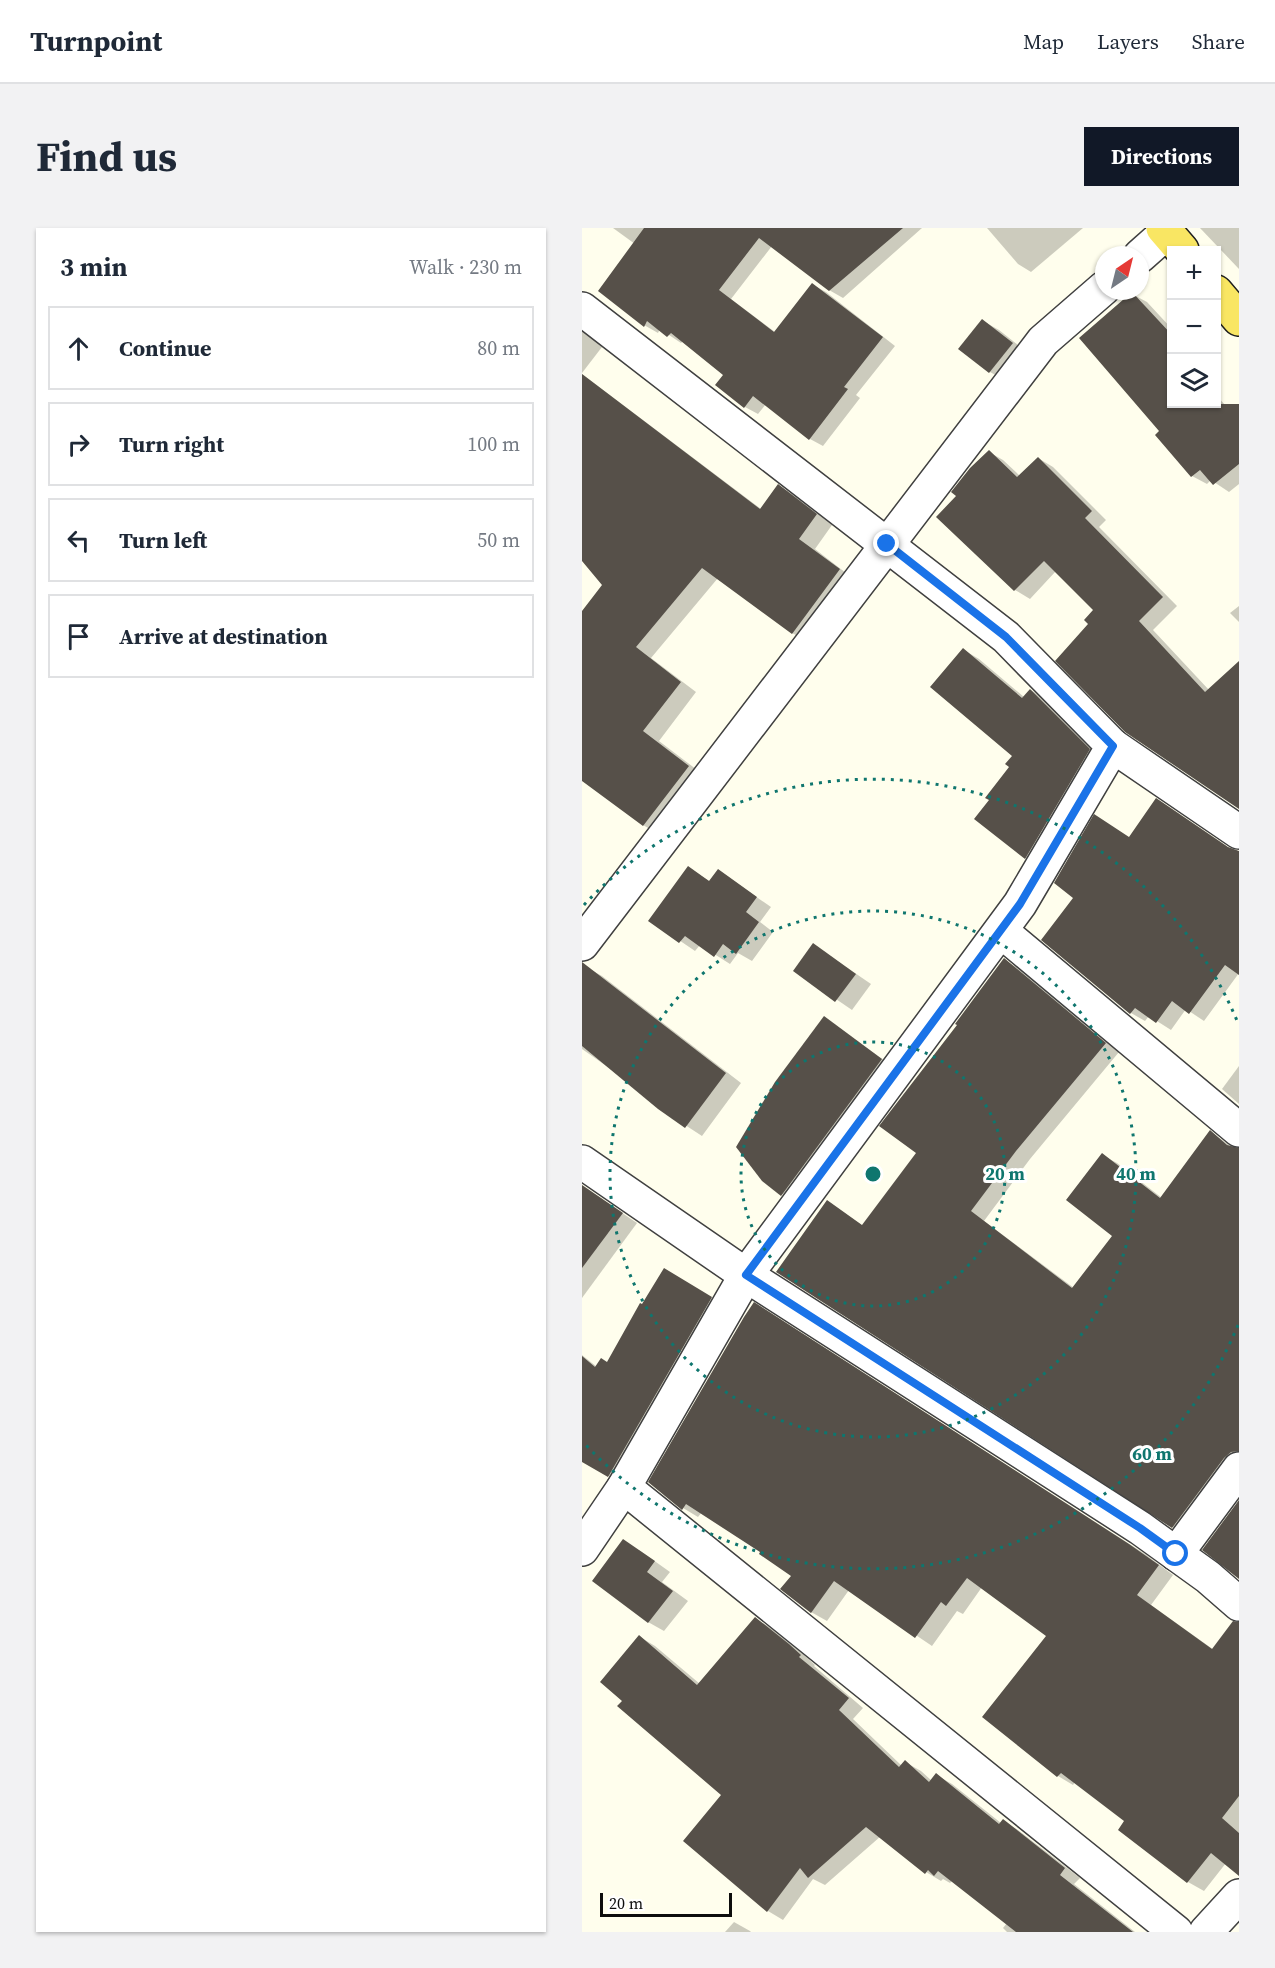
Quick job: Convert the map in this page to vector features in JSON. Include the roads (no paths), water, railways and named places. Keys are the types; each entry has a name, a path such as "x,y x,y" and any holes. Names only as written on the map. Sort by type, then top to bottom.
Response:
{"main road":[{"path":"1221,298 1239,319"}],"street":[{"path":"1149,250 1171,237"},
{"path":"582,944 1043,341 1095,296"},
{"path":"582,309 1006,637 1113,746 1239,832"},
{"path":"582,1550 624,1486 746,1275 1020,904 1113,746"},
{"path":"1001,931 1239,1130"},
{"path":"582,1161 746,1275 1140,1528 1208,1576 1239,1604"},
{"path":"1176,1554 1239,1469"},
{"path":"624,1486 1176,1932"},
{"path":"1206,1932 1239,1896"}]}
